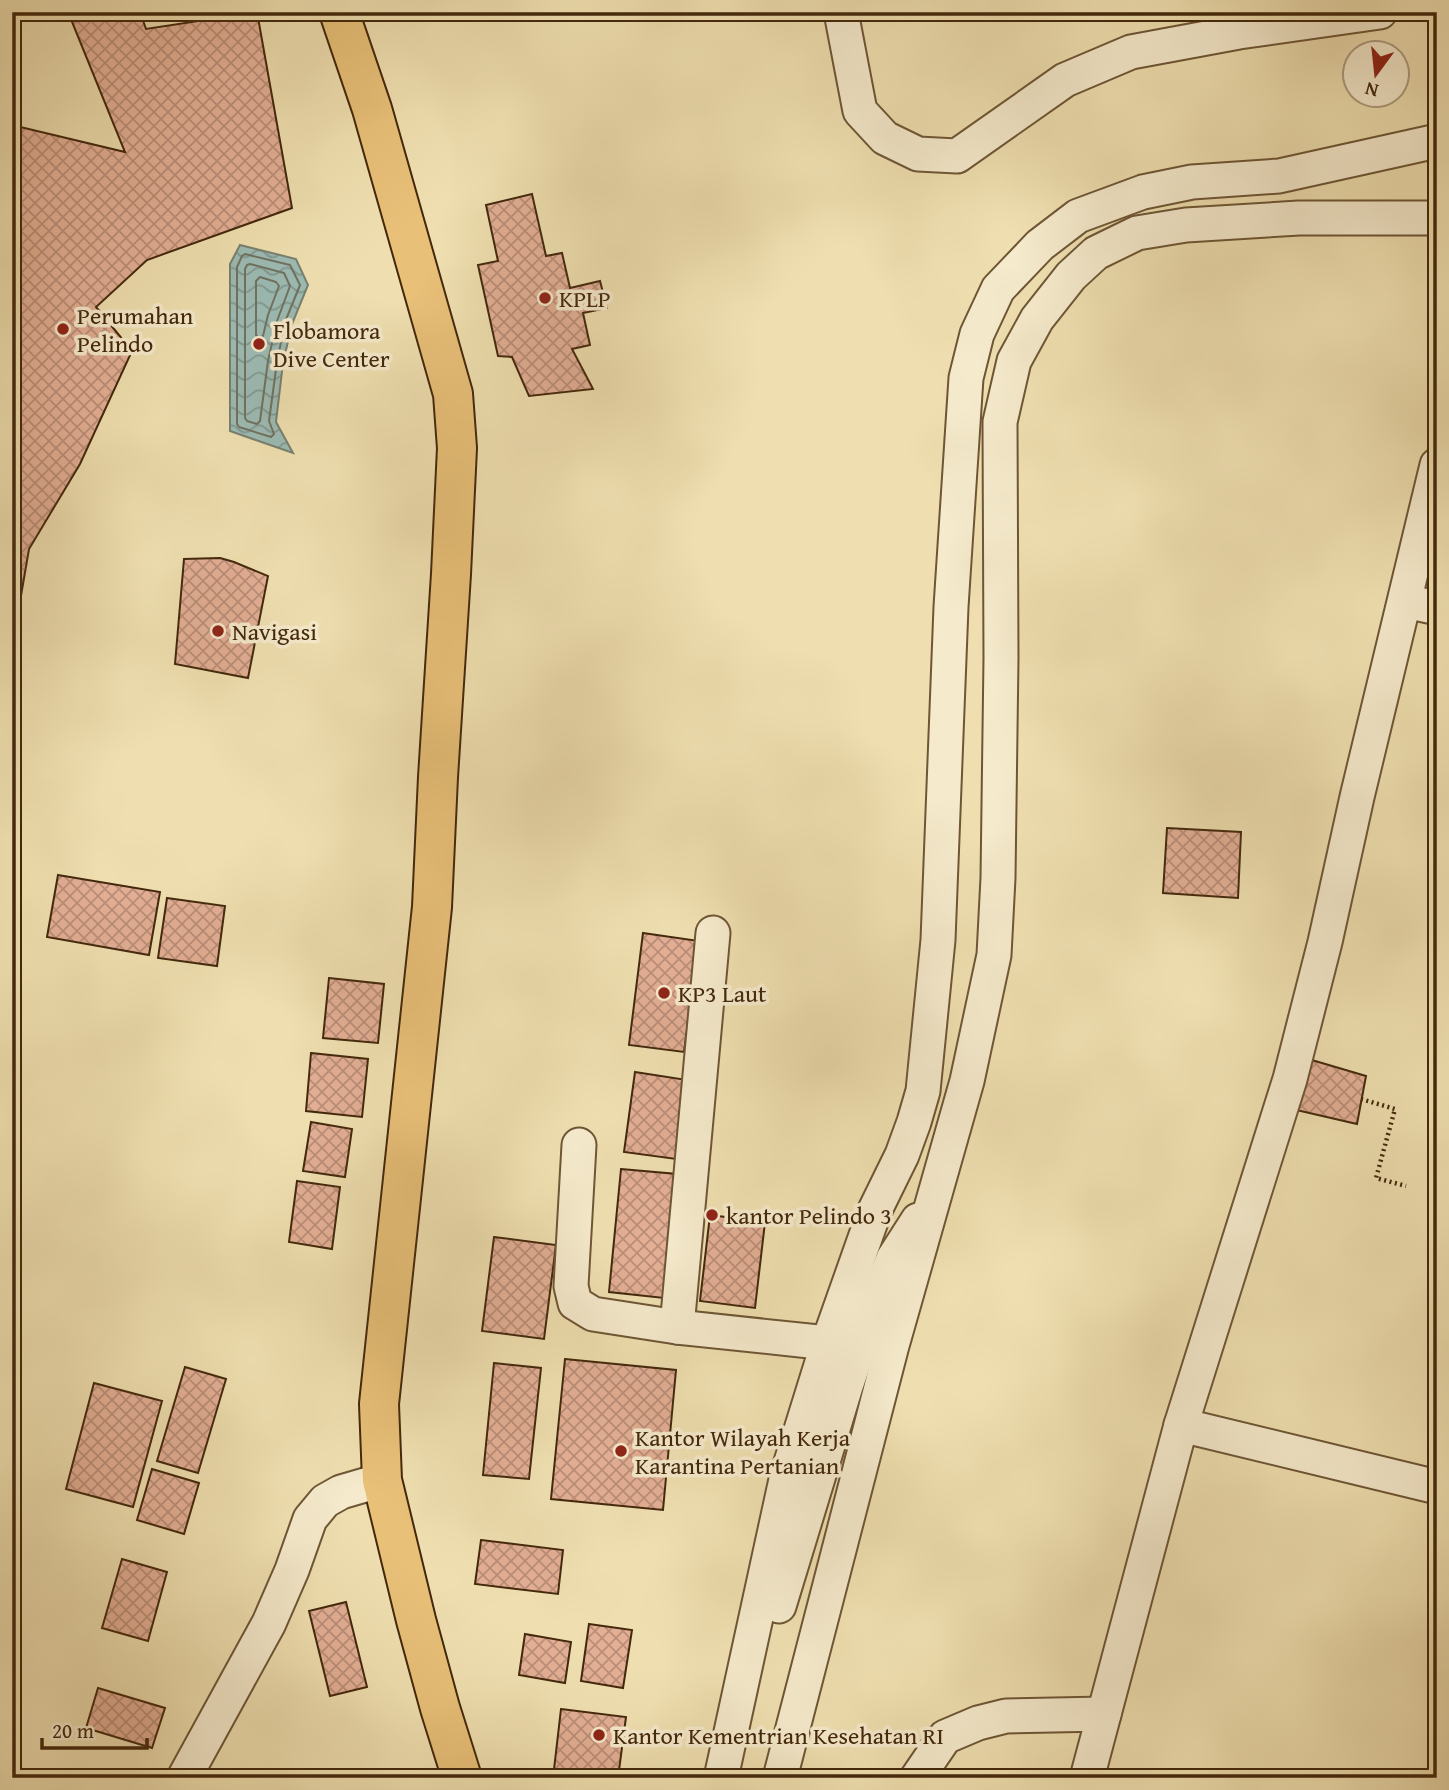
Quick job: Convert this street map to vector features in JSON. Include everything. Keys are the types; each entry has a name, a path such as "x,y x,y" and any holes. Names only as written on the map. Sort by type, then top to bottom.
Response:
{"highway":[{"path":"340,12 372,109 453,394 457,448 432,907 379,1404 382,1480 416,1620 462,1778"}],"street":[{"path":"841,12 860,111 885,138 918,154 957,156 1065,80 1131,52 1239,32 1380,12"},
{"path":"722,1778 787,1475 828,1343 876,1210 902,1155 923,1091 938,940 951,607 966,378 977,334 998,289 1040,245 1078,216 1143,192 1192,181 1279,176 1437,142"},
{"path":"780,1778 888,1363 967,1081 994,955 998,877 1001,658 1000,422 1014,361 1037,319 1071,276 1097,253 1137,233 1185,225 1299,218 1437,218"},
{"path":"1087,1778 1181,1425 1290,1079 1325,942 1357,797 1421,604 1437,465"},
{"path":"677,1327 713,933"},
{"path":"579,1145 571,1286 575,1303 593,1314 677,1327 828,1343"},
{"path":"722,1778 763,1663 797,1542 873,1307 892,1259 936,1191"},
{"path":"1181,1425 1437,1487"},
{"path":"184,1778 269,1623 310,1519 325,1501 341,1492 382,1480"},
{"path":"917,1778 945,1737 978,1723 1006,1716 1104,1714"}],"path":[{"path":"1362,1099 1395,1109 1376,1178 1406,1186"}],"water":[{"name":"Flobamora Dive Center","path":"240,245 296,259 308,285 292,324 283,363 276,422 293,453 230,431 230,264"}],"building":[{"name":"Perumahan Pelindo","path":"68,12 140,12 146,29 257,12 292,208 147,260 96,307 132,351 80,464 29,549 12,648 12,125 125,152"},
{"name":"KPLP","path":"532,194 546,256 562,253 570,288 600,281 607,308 583,313 590,345 572,349 593,389 529,396 512,357 498,356 478,265 498,261 486,205"},
{"name":"Navigasi","path":"220,558 268,576 248,678 175,664 184,559"},
{"path":"1167,828 1241,832 1238,898 1163,893"},
{"path":"58,875 160,892 149,955 47,937"},
{"path":"167,898 225,906 217,966 158,958"},
{"name":"KP3 Laut","path":"643,933 699,941 684,1052 629,1045"},
{"path":"329,978 384,984 378,1043 323,1038"},
{"path":"311,1053 368,1059 362,1117 306,1111"},
{"path":"1305,1058 1366,1076 1357,1124 1292,1109"},
{"path":"635,1072 687,1080 676,1159 624,1152"},
{"path":"311,1122 352,1129 345,1177 303,1171"},
{"path":"621,1169 677,1174 664,1298 609,1292"},
{"path":"297,1181 340,1187 332,1249 289,1242"},
{"path":"710,1215 765,1222 755,1308 700,1301"},
{"path":"494,1237 556,1245 544,1339 482,1331"},
{"path":"565,1359 676,1370 663,1510 551,1499"},
{"path":"494,1363 541,1368 529,1479 483,1475"},
{"path":"185,1367 226,1379 198,1473 157,1461"},
{"path":"94,1383 162,1401 133,1507 66,1489"},
{"path":"152,1469 199,1483 184,1534 137,1520"},
{"path":"481,1540 563,1550 558,1594 475,1584"},
{"path":"122,1559 167,1572 148,1641 102,1628"},
{"path":"346,1602 367,1687 330,1696 309,1611"},
{"path":"589,1624 632,1630 623,1688 581,1681"},
{"path":"525,1634 571,1642 565,1683 519,1675"},
{"path":"98,1688 165,1708 152,1748 86,1728"},
{"path":"561,1709 626,1717 618,1778 553,1778"}],"place":[{"name":"KPLP","path":"545,298"},
{"name":"Perumahan Pelindo","path":"63,329"},
{"name":"Flobamora Dive Center","path":"259,344"},
{"name":"Navigasi","path":"218,631"},
{"name":"KP3 Laut","path":"664,993"},
{"name":"kantor Pelindo 3","path":"712,1215"},
{"name":"Kantor Wilayah Kerja Karantina Pertanian","path":"621,1451"},
{"name":"Kantor Kementrian Kesehatan RI","path":"599,1735"}]}
